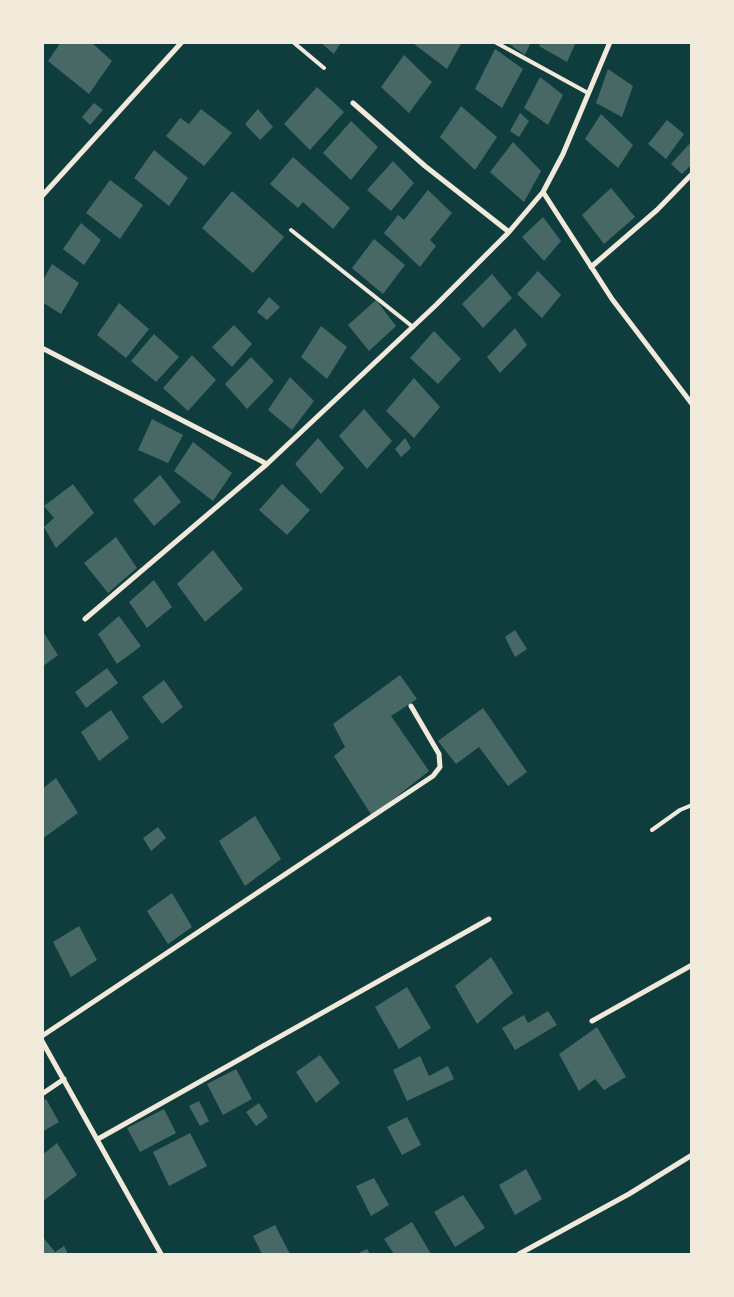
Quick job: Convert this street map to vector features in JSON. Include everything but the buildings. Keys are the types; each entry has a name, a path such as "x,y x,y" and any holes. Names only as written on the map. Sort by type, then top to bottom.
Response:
{"street":[{"path":"42,196 182,42"},
{"path":"85,619 267,464 413,327 509,232 543,192 563,154 588,93 605,58 610,42"},
{"path":"353,103 425,166 509,232"},
{"path":"590,266 657,210 692,174"},
{"path":"543,192 612,299 692,404"},
{"path":"42,348 267,464"},
{"path":"42,1036 433,776 440,767 439,754 411,706"},
{"path":"98,1139 489,919"},
{"path":"592,1021 692,965"},
{"path":"42,1041 161,1254"},
{"path":"42,1094 64,1080"},
{"path":"519,1254 629,1194 692,1155"}],"lane":[{"path":"293,42 324,68"},
{"path":"495,42 588,93"},
{"path":"290,230 413,327"},
{"path":"652,830 680,810 692,805"}]}
